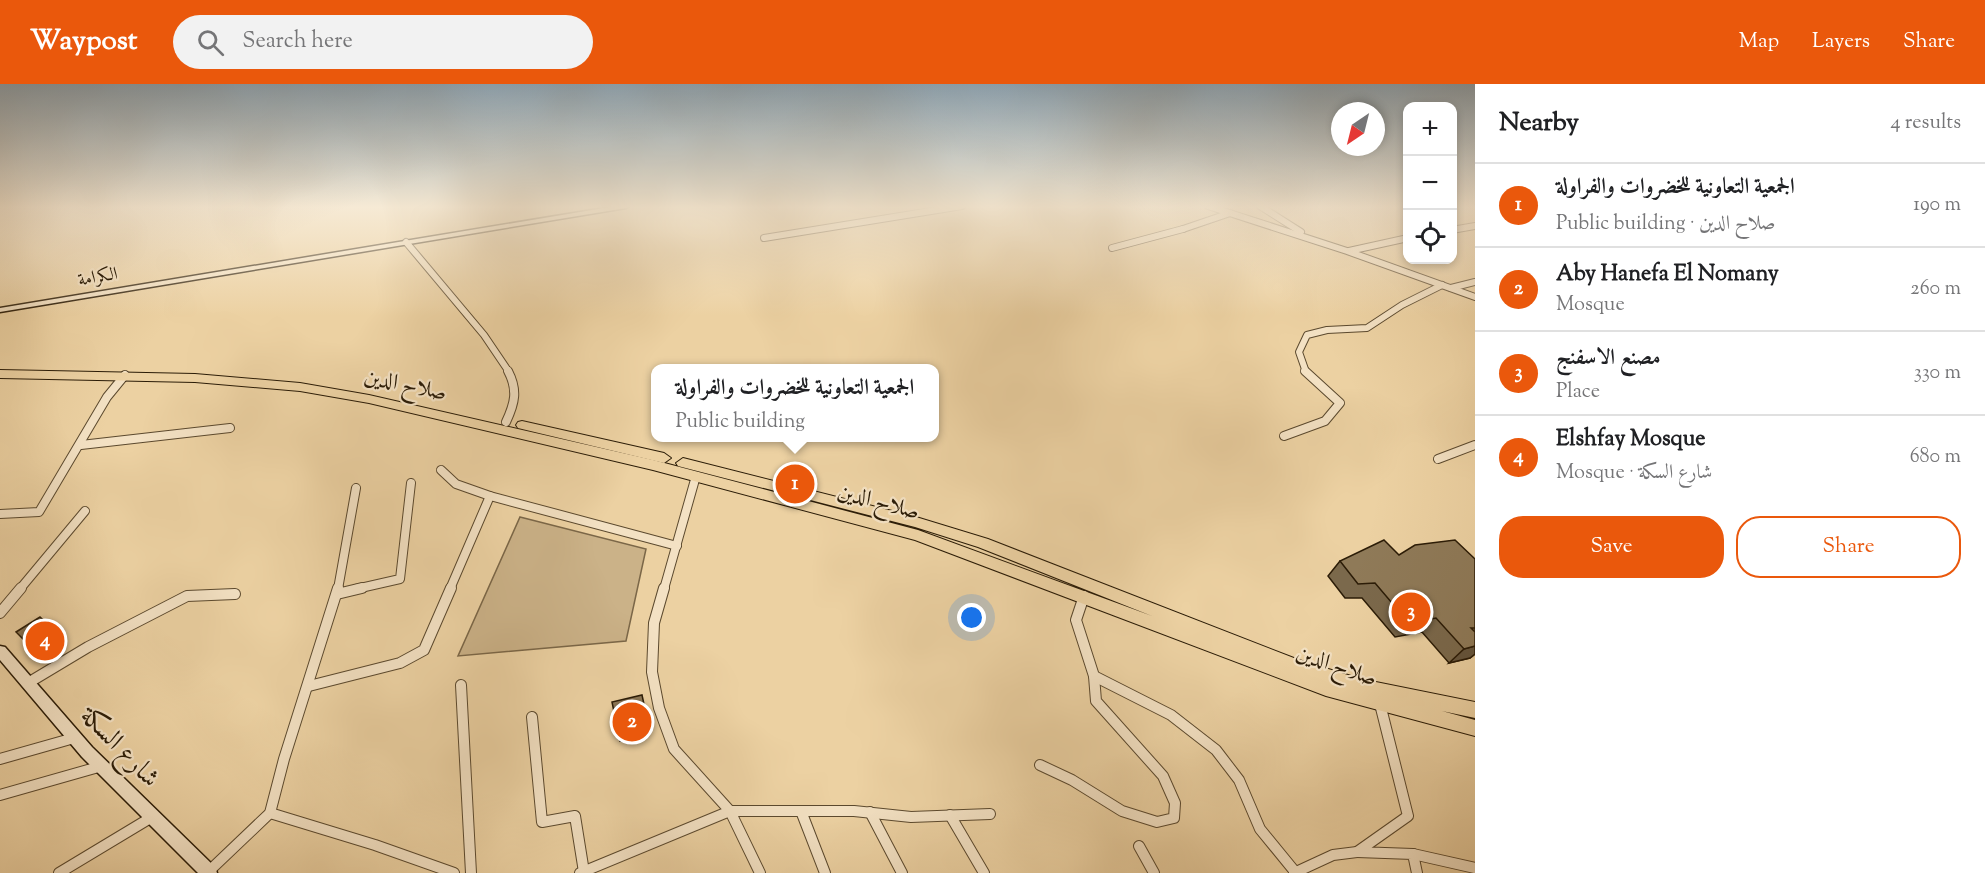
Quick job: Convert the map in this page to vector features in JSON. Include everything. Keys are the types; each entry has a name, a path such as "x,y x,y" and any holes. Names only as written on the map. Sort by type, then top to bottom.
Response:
{"highway":[{"name":"صلاح الدين","path":"0,366 280,379 362,390 740,476 916,522 983,543 1298,666 1360,687 1475,710"},
{"name":"صلاح الدين","path":"0,374 125,375 236,381 369,399 696,476 918,535 1326,688 1475,728"}],"main road":[{"name":"الكرامة","path":"0,310 401,243"},
{"name":"شارع السكة","path":"2,655 74,738 208,872"}],"street":[{"path":"407,243 483,334 511,375 516,401 506,422"},
{"path":"1112,248 1131,243"},
{"path":"1324,243 1475,297"},
{"path":"1347,251 1385,243"},
{"path":"1450,288 1475,282"},
{"path":"1284,436 1325,421 1340,403 1305,371 1299,352 1307,335 1327,330 1366,328 1402,305 1442,285"},
{"path":"0,514 39,512 81,445 107,397 125,375"},
{"path":"81,445 230,428"},
{"path":"1438,459 1475,445"},
{"path":"441,470 447,480 465,489 677,546"},
{"path":"696,476 654,622 652,672 658,708 674,749 730,811 759,873"},
{"path":"337,594 400,579 411,483"},
{"path":"208,872 270,813 284,759 337,594 356,488"},
{"path":"309,686 400,663 424,650 490,496"},
{"path":"0,613 85,511"},
{"path":"28,683 88,647 187,596 235,594"},
{"path":"1040,765 1072,780 1122,811 1157,822 1174,818 1176,803 1163,776 1096,701 1094,676 1076,620 1084,596"},
{"path":"1094,676 1171,715 1216,750 1239,780 1260,830 1295,873 1308,871 1333,855 1357,852 1413,854 1475,868"},
{"path":"461,685 471,873"},
{"path":"1357,852 1408,816 1380,704"},
{"path":"532,717 542,822 575,816 582,872 730,811 870,812 911,817 990,814"},
{"path":"0,759 74,738"},
{"path":"0,795 102,766"},
{"path":"801,811 825,873"},
{"path":"870,812 902,873"},
{"path":"270,813 375,845 454,873"},
{"path":"950,815 984,873"},
{"path":"59,873 152,817"},
{"path":"1139,846 1154,873"},
{"path":"1413,854 1417,873"}],"shaded area":[{"path":"520,517 646,549 626,641 458,656"}],"building":[{"path":"1384,540 1399,555 1415,545 1455,540 1475,559 1475,628 1471,628 1475,632 1475,646 1464,649 1436,618 1409,623 1375,583 1358,584 1340,561"},
{"path":"40,617 52,628 28,644 16,632"},
{"path":"642,695 648,723 618,731 612,702"}],"place":[{"name":"الجمعية التعاونية للخضروات والفراولة","path":"795,484"},
{"name":"مصنع الاسفنج","path":"1411,612"},
{"name":"Elshfay Mosque","path":"45,641"},
{"name":"Aby Hanefa El Nomany","path":"632,722"}]}
